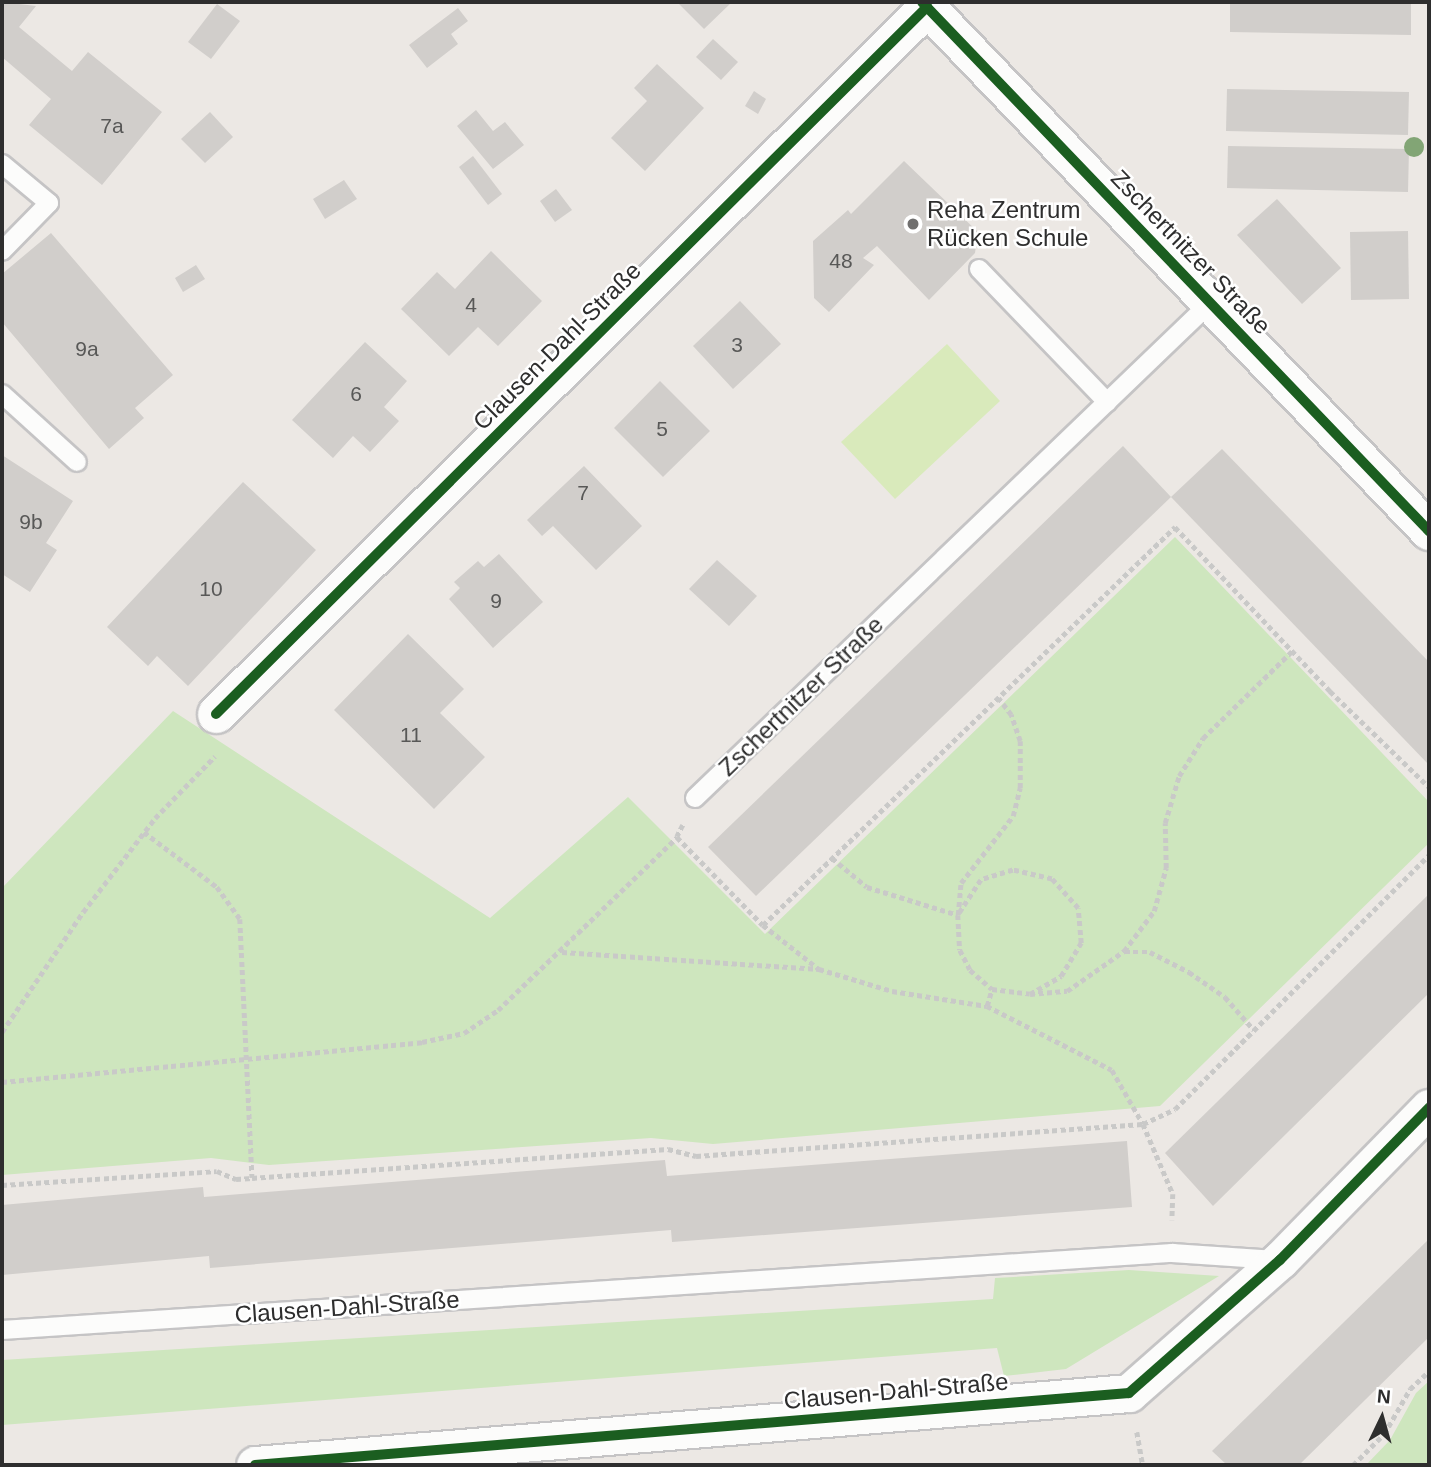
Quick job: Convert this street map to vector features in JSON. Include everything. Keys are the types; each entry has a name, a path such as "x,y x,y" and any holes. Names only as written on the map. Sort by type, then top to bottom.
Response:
{"street":[{"name":"Zschertnitzer Straße","path":"924,4 1429,531"},
{"name":"Clausen-Dahl-Straße","path":"216,714 924,4"},
{"name":"Clausen-Dahl-Straße","path":"255,1465 1129,1393 1280,1260 1429,1108"}],"lane":[{"path":"2,164 49,204 2,251"},
{"path":"979,269 1107,402"},
{"name":"Zschertnitzer Straße","path":"695,798 1210,303"},
{"path":"2,394 77,462"},
{"name":"Clausen-Dahl-Straße","path":"2,1330 1172,1253 1280,1260"}],"path":[{"path":"763,925 1175,527 1292,651 1429,788"},
{"path":"998,698 1011,715 1020,741 1020,788 1013,816 961,883 958,915 960,950 970,970 992,989 1030,994 1067,991 1125,951 1154,911 1166,868 1165,823 1179,776 1203,738 1292,651"},
{"path":"2,1031 83,912 144,832 222,750 216,714"},
{"path":"2,1082 422,1042 464,1033 498,1010 677,837 695,798"},
{"path":"144,832 217,887 240,919 243,1059 252,1178"},
{"path":"677,837 763,925 819,969"},
{"path":"2,1185 217,1171 236,1179 668,1149 696,1156 1143,1124 1175,1109 1429,855"},
{"path":"832,858 867,887 958,915"},
{"path":"958,915 981,880 1013,870 1052,879 1078,908 1081,943 1061,976 1030,994"},
{"path":"1125,951 1150,952 1189,972 1226,997 1254,1030"},
{"path":"561,952 819,969 892,991 987,1006 1112,1070 1143,1124 1173,1194 1172,1253"},
{"path":"987,1006 992,989"},
{"path":"1353,1465 1384,1434 1410,1389 1429,1371"}],"green space":[{"path":"947,344 1000,401 895,499 841,442"},
{"path":"1175,537 1429,802 1429,843 1160,1106 713,1144 651,1138 269,1165 211,1158 2,1175 2,888 173,711 490,918 628,797 765,934"},
{"path":"1129,1270 1219,1276 1066,1369 1004,1376 997,1348 2,1425 2,1360 993,1299 995,1278"},
{"path":"1429,1381 1429,1465 1366,1465 1390,1440 1416,1393"}],"building":[{"path":"2,2 36,6 19,27 72,71 88,52 162,112 102,185 29,125 51,99 2,57"},
{"path":"677,2 732,2 704,29"},
{"path":"1230,2 1411,2 1411,35 1230,32"},
{"path":"217,4 240,21 211,59 188,42"},
{"path":"458,8 468,21 451,34 458,44 427,68 409,45"},
{"path":"713,39 738,62 721,80 696,57"},
{"path":"657,64 704,108 645,171 611,138 647,101 634,88"},
{"path":"1227,89 1409,92 1408,135 1226,131"},
{"path":"754,91 766,99 758,114 745,106"},
{"path":"476,110 493,131 505,122 524,145 493,169 457,126"},
{"path":"210,112 233,137 205,163 181,139"},
{"path":"1228,146 1409,149 1408,192 1227,188"},
{"path":"473,156 502,194 488,205 459,167"},
{"name":"Reha Zentrum Rücken Schule","path":"904,161 978,232 975,253 929,300 877,246 863,258 874,265 829,312 814,298 813,241 848,210 851,214"},
{"path":"344,180 357,199 325,219 313,199"},
{"path":"556,189 572,210 555,222 540,201"},
{"path":"1277,199 1341,268 1302,304 1237,235"},
{"path":"1408,231 1409,299 1351,300 1350,232"},
{"path":"51,233 173,375 135,408 144,418 109,449 2,322 2,274"},
{"path":"491,251 542,301 498,346 478,327 449,356 401,309 437,272 455,289"},
{"path":"196,265 205,279 183,292 175,278"},
{"path":"740,301 781,344 733,389 693,346"},
{"path":"365,342 407,381 384,407 399,421 370,452 353,436 333,458 292,420"},
{"path":"660,381 710,431 663,477 614,428"},
{"path":"1123,446 1171,497 756,896 708,847"},
{"path":"1222,449 1429,662 1429,765 1171,497"},
{"path":"2,455 73,501 46,543 57,550 30,592 2,574"},
{"path":"584,466 642,526 596,570 553,526 542,536 527,520"},
{"path":"243,482 316,550 188,686 157,656 148,666 107,627"},
{"path":"499,554 543,602 493,648 449,599 460,588 454,582 478,561 484,567"},
{"path":"717,560 757,596 729,626 689,589"},
{"path":"408,634 464,689 440,713 485,757 434,809 334,710"},
{"path":"1429,894 1429,993 1213,1206 1165,1153"},
{"path":"1127,1141 1132,1207 672,1242 671,1230 210,1268 209,1256 2,1275 2,1205 203,1187 204,1197 665,1160 667,1176"},
{"path":"1429,1239 1429,1337 1299,1465 1227,1465 1212,1451"}],"cycle path":[{"path":"922,2 1429,531"},
{"path":"216,714 927,7"},
{"path":"255,1465 1129,1393 1280,1260 1429,1108"}],"place":[{"name":"Reha Zentrum Rücken Schule","path":"913,224"}]}
